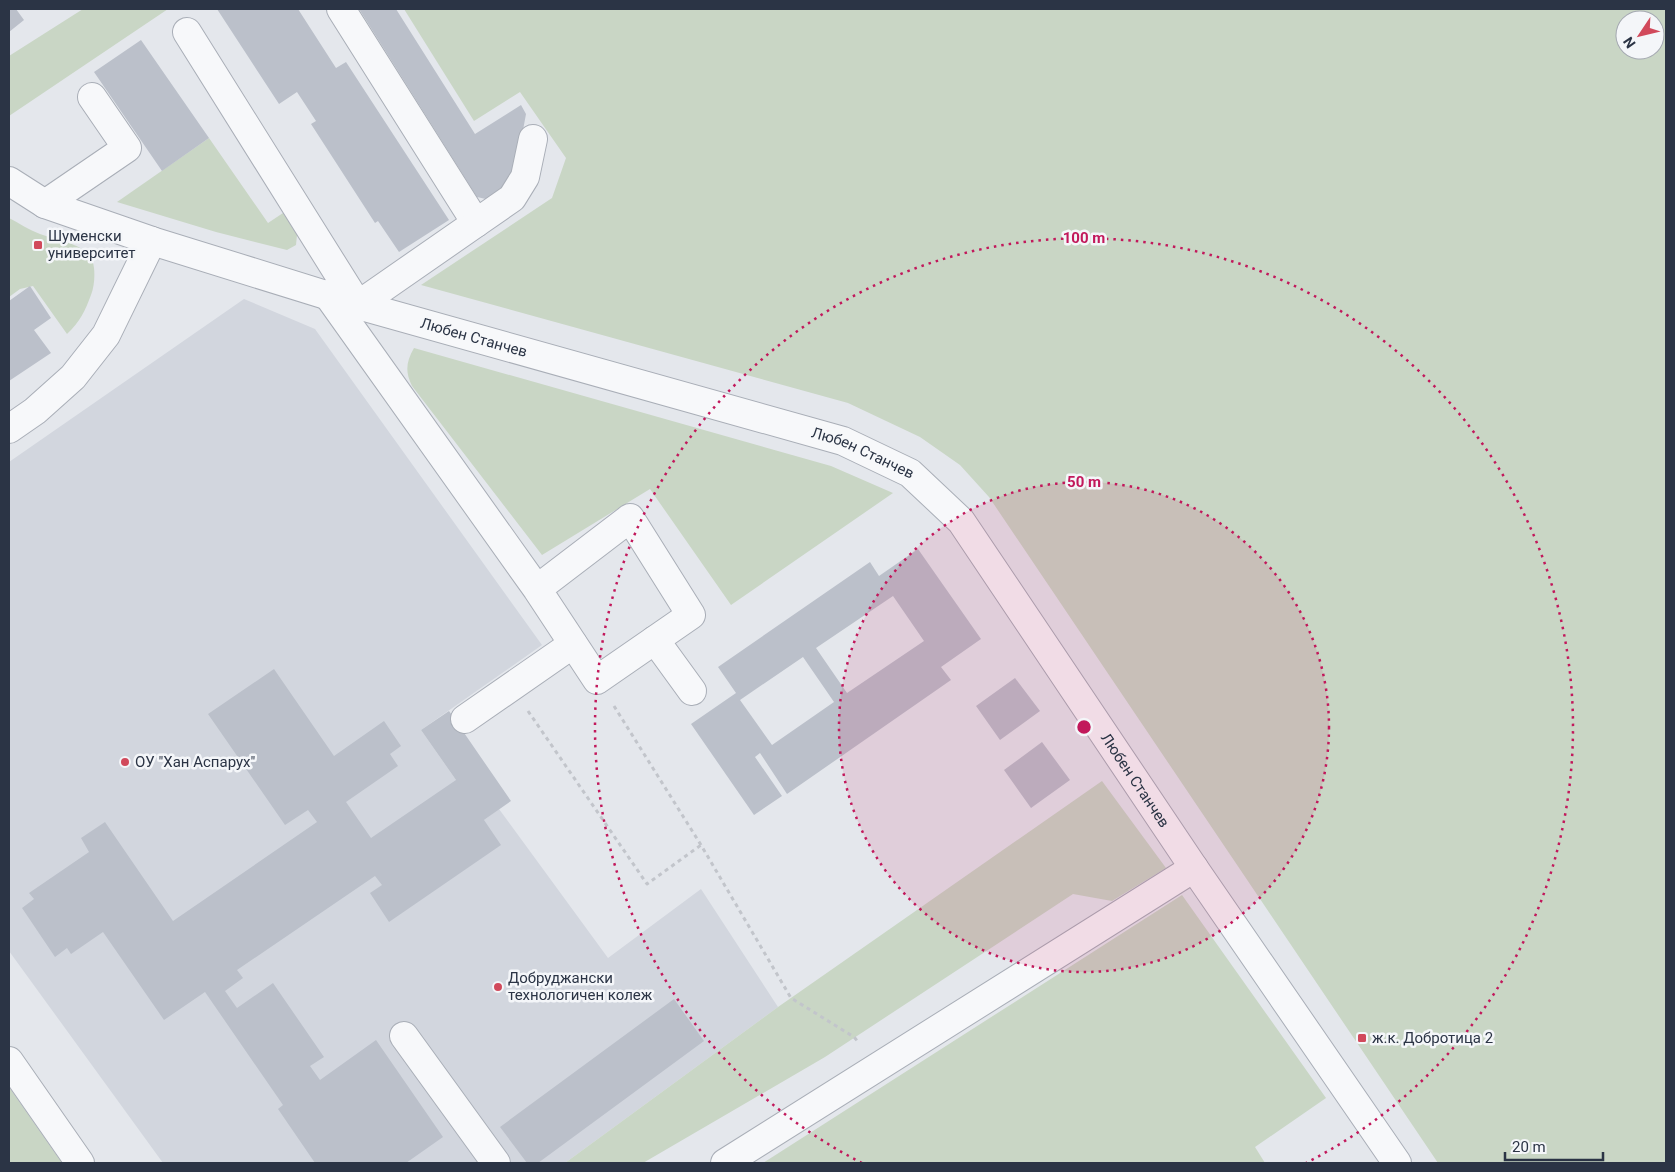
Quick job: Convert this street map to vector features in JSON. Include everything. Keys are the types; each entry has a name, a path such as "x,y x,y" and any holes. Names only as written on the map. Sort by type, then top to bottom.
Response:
{"street":[{"path":"341,9 476,223"},
{"path":"187,32 358,305 512,198 525,177 534,139"},
{"path":"46,204 127,148 92,97"},
{"name":"Любен Станчев","path":"9,181 46,204 152,241 358,305 843,441 910,473 960,521 1194,868 1397,1163"},
{"path":"9,429 35,410 73,377 106,335 152,241"},
{"path":"327,294 537,589 597,680 691,615 630,518 537,589"},
{"path":"655,640 692,692"},
{"path":"466,719 573,644"},
{"path":"725,1163 1194,868"},
{"path":"404,1036 496,1163"},
{"path":"9,1061 80,1163"}],"path":[{"path":"597,680 701,845 791,998 854,1037 878,1066"},
{"path":"511,687 647,884 701,845"}],"shaded area":[{"path":"244,299 315,329 542,645 421,730 484,820 499,809 608,958 701,889 778,1007 565,1163 163,1163 9,951 9,462"}],"green space":[{"path":"83,9 168,9 9,116 9,56"},
{"path":"404,9 1666,9 1666,1162 1438,1163 989,497 960,465 920,437 848,403 421,285 552,198 566,158 520,92 474,121"},
{"path":"209,138 268,223 283,213 297,235 296,245 287,250 216,232 117,202"},
{"path":"9,218 36,232 81,249 92,260 94,285 91,295 82,316 67,334 33,286 20,289 9,297"},
{"path":"414,348 831,466 893,493 731,605 650,489 542,555 412,386 407,367"},
{"path":"1102,781 1166,868 1112,901 1073,894 825,1057 643,1163 565,1163 778,1007"},
{"path":"1182,895 1326,1098 1255,1147 1265,1163 763,1163"},
{"path":"9,1087 62,1163 9,1163"}],"building":[{"path":"9,9 16,9 24,20 9,32"},
{"path":"217,9 298,9 336,68 346,62 449,220 399,252 378,221 375,223 311,124 316,121 297,92 279,104"},
{"path":"359,9 396,9 475,134 521,105 526,114 513,184 490,200 477,197"},
{"path":"141,40 209,138 162,171 94,72"},
{"path":"30,286 51,318 34,330 51,353 9,381 9,301"},
{"path":"918,549 981,639 941,667 951,680 787,794 760,753 755,757 782,796 754,815 691,724 736,693 718,667 870,562 879,576","holes":["893,596 924,641 847,693 816,648","803,657 834,702 772,745 740,700"]},
{"path":"274,669 334,756 384,721 401,746 390,754 398,766 346,802 371,838 456,780 421,730 449,711 511,801 484,820 501,845 389,922 370,893 382,885 375,876 237,970 243,978 225,991 237,1008 273,983 324,1057 310,1066 320,1080 376,1040 443,1137 406,1163 315,1163 278,1109 283,1105 205,992 164,1020 103,932 71,954 67,948 55,957 22,908 34,899 29,893 89,852 81,838 105,822 173,921 317,822 308,810 285,825 208,714"},
{"path":"1015,678 1040,711 1000,740 976,706"},
{"path":"1042,742 1070,780 1031,808 1004,770"},
{"path":"674,999 704,1041 538,1163 527,1163 500,1127"}],"place":[{"name":"Шуменски университет","path":"38,245"},
{"name":"ОУ \"Хан Аспарух\"","path":"125,762"},
{"name":"Добруджански технологичен колеж","path":"498,987"},
{"name":"ж.к. Добротица 2","path":"1362,1038"}]}
